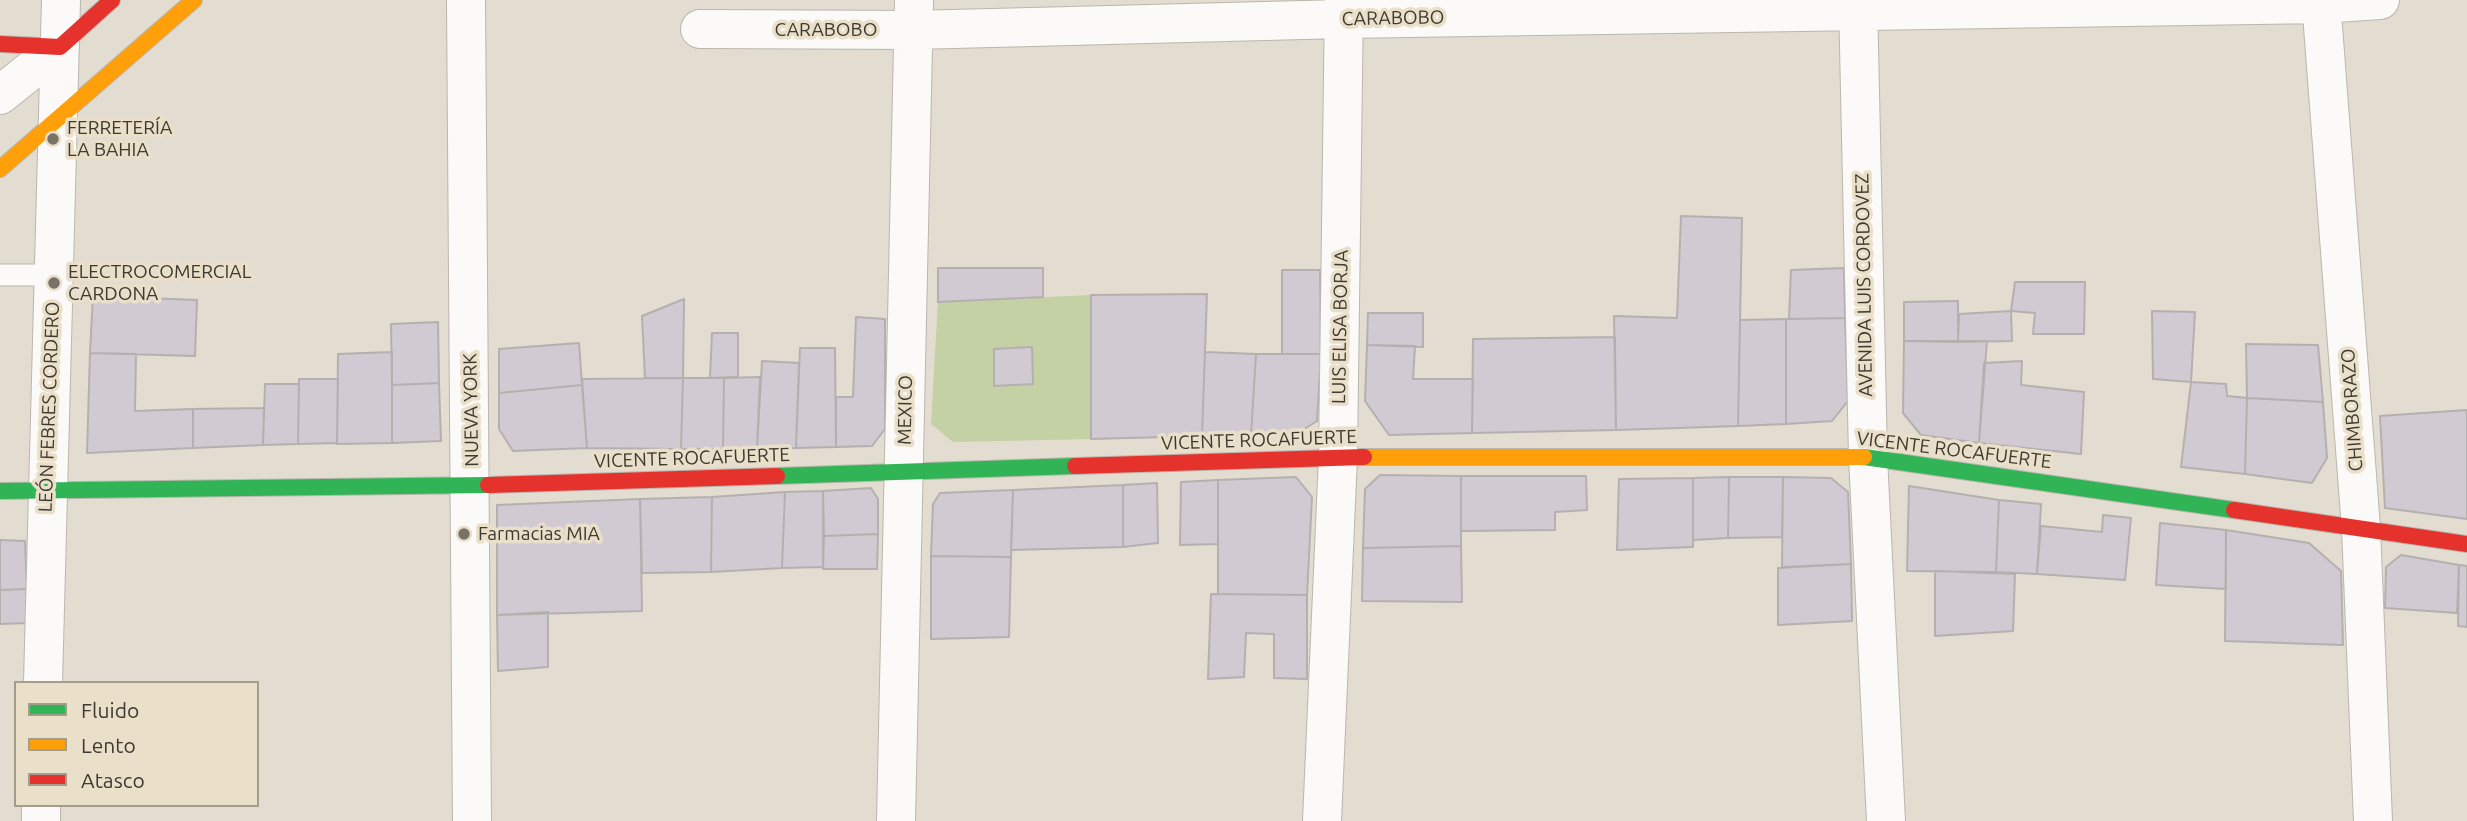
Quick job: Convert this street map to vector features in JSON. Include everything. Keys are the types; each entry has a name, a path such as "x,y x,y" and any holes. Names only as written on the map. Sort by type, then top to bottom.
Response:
{"street":[{"name":"LEÓN FEBRES CORDERO","path":"43,681 61,0"},
{"path":"0,95 60,47 112,0"},
{"path":"0,169 194,0"},
{"name":"NUEVA YORK","path":"466,0 472,486 472,821"},
{"name":"CARABOBO","path":"700,30 914,15 2380,0"},
{"name":"CHIMBORAZO","path":"2321,2 2361,528 2373,821"},
{"name":"AVENIDA LUIS CORDOVEZ","path":"1858,5 1868,457 1886,821"},
{"name":"LUIS ELISA BORJA","path":"1322,821 1338,457 1344,10"},
{"name":"MEXICO","path":"896,821 914,15"},
{"path":"0,44 60,47"},
{"name":"VICENTE ROCAFUERTE","path":"0,491 472,486 1338,457 1868,457 2467,544"}],"lane":[{"path":"0,275 53,275"}],"green space":[{"path":"1091,295 1091,439 953,442 931,424 938,302"}],"building":[{"path":"1681,216 1742,218 1738,426 1616,430 1614,316 1677,318"},
{"path":"938,268 1043,268 1043,297 938,302"},
{"path":"1844,268 1845,318 1789,319 1791,270"},
{"path":"1282,270 1320,270 1321,354 1282,354"},
{"path":"2015,282 2085,282 2084,334 2033,334 2035,313 2011,311"},
{"path":"1207,294 1202,436 1091,439 1091,295"},
{"path":"93,296 197,300 195,356 90,353"},
{"path":"684,299 683,378 645,378 642,316"},
{"path":"1958,301 1958,342 1904,341 1904,302"},
{"path":"2011,311 2012,341 1958,342 1959,314"},
{"path":"2152,311 2195,312 2191,382 2153,379"},
{"path":"1368,313 1423,313 1423,347 1367,345"},
{"path":"856,317 885,319 885,429 872,446 836,447 836,397 853,397"},
{"path":"1845,318 1848,401 1832,421 1786,424 1786,319"},
{"path":"1786,319 1786,424 1738,426 1740,320"},
{"path":"438,322 439,383 392,385 391,324"},
{"path":"712,333 738,333 738,377 710,378"},
{"path":"1615,337 1616,430 1472,433 1473,339"},
{"path":"1904,341 1987,341 1979,443 1921,435 1903,413"},
{"path":"579,343 582,385 499,393 499,349"},
{"path":"2246,344 2318,345 2323,402 2247,398"},
{"path":"1367,345 1415,346 1413,379 1473,379 1472,433 1389,435 1365,401"},
{"path":"1032,347 1033,384 994,386 994,349"},
{"path":"800,348 835,348 836,447 796,448"},
{"path":"392,352 392,443 337,444 338,354"},
{"path":"1205,352 1256,354 1251,435 1202,436"},
{"path":"90,353 136,354 135,411 193,409 193,448 87,453"},
{"path":"1256,354 1321,354 1317,421 1298,433 1251,435"},
{"path":"762,361 799,363 796,448 757,449"},
{"path":"2022,361 2021,385 2084,392 2081,454 1979,443 1984,363"},
{"path":"760,377 757,449 723,449 724,378"},
{"path":"683,378 681,449 587,448 582,379"},
{"path":"683,378 724,378 723,449 681,449"},
{"path":"299,379 338,379 337,443 298,444"},
{"path":"2191,382 2226,384 2227,396 2247,398 2245,474 2181,467"},
{"path":"439,383 441,441 392,443 392,385"},
{"path":"265,384 299,384 298,444 263,445"},
{"path":"582,385 587,448 513,451 499,429 499,393"},
{"path":"2247,398 2323,402 2327,458 2312,483 2245,474"},
{"path":"264,408 263,445 193,448 193,409"},
{"path":"2467,410 2467,519 2385,508 2380,416"},
{"path":"1380,475 1461,476 1461,546 1363,548 1365,489"},
{"path":"1461,476 1586,476 1587,510 1555,512 1555,530 1461,531"},
{"path":"1296,477 1312,497 1307,595 1218,594 1218,480"},
{"path":"1729,477 1728,538 1693,540 1693,478"},
{"path":"1729,477 1783,477 1782,537 1728,538"},
{"path":"1783,477 1831,478 1848,492 1851,564 1782,567"},
{"path":"1693,478 1693,547 1617,550 1619,479"},
{"path":"1218,480 1218,544 1180,545 1181,482"},
{"path":"1157,483 1158,543 1123,547 1123,485"},
{"path":"1123,485 1123,547 1011,550 1013,490"},
{"path":"1909,486 1999,500 1996,572 1907,571"},
{"path":"871,488 878,499 878,534 824,536 823,491"},
{"path":"1013,490 1011,557 931,556 933,504 940,493"},
{"path":"823,491 823,567 782,568 785,492"},
{"path":"785,492 782,568 711,572 712,497"},
{"path":"712,497 711,572 642,573 640,499"},
{"path":"640,499 642,611 497,615 497,505"},
{"path":"1999,500 2041,504 2037,574 1996,572"},
{"path":"2103,515 2131,518 2125,580 2037,574 2041,526 2102,532"},
{"path":"2160,523 2226,530 2226,589 2156,585"},
{"path":"2226,530 2309,543 2341,571 2343,645 2225,641"},
{"path":"878,534 877,569 823,569 824,536"},
{"path":"0,540 25,541 27,589 0,590"},
{"path":"1461,546 1462,602 1362,601 1363,548"},
{"path":"2401,555 2459,565 2457,613 2385,608 2386,567"},
{"path":"931,556 1011,557 1009,637 931,639"},
{"path":"1851,564 1852,621 1778,625 1778,568"},
{"path":"2459,565 2467,566 2467,627 2458,626"},
{"path":"1935,571 2015,574 2013,631 1935,636"},
{"path":"27,589 27,623 0,624 0,590"},
{"path":"1211,594 1307,595 1307,679 1274,678 1274,634 1246,633 1244,677 1208,679"},
{"path":"548,612 548,667 498,671 497,615"}],"traffic: fast":[{"path":"1864,457 2234,510"},
{"path":"777,476 1075,466"},
{"path":"0,491 488,485"}],"traffic: slow":[{"path":"0,169 194,0"},
{"path":"1364,457 1864,457"}],"traffic: jam":[{"path":"0,44 60,47 112,0"},
{"path":"1075,466 1364,457"},
{"path":"488,485 777,476"},
{"path":"2234,510 2467,544"}],"place":[{"name":"FERRETERÍA LA BAHIA","path":"53,139"},
{"name":"ELECTROCOMERCIAL CARDONA","path":"54,283"},
{"name":"Farmacias MIA","path":"464,534"}]}
